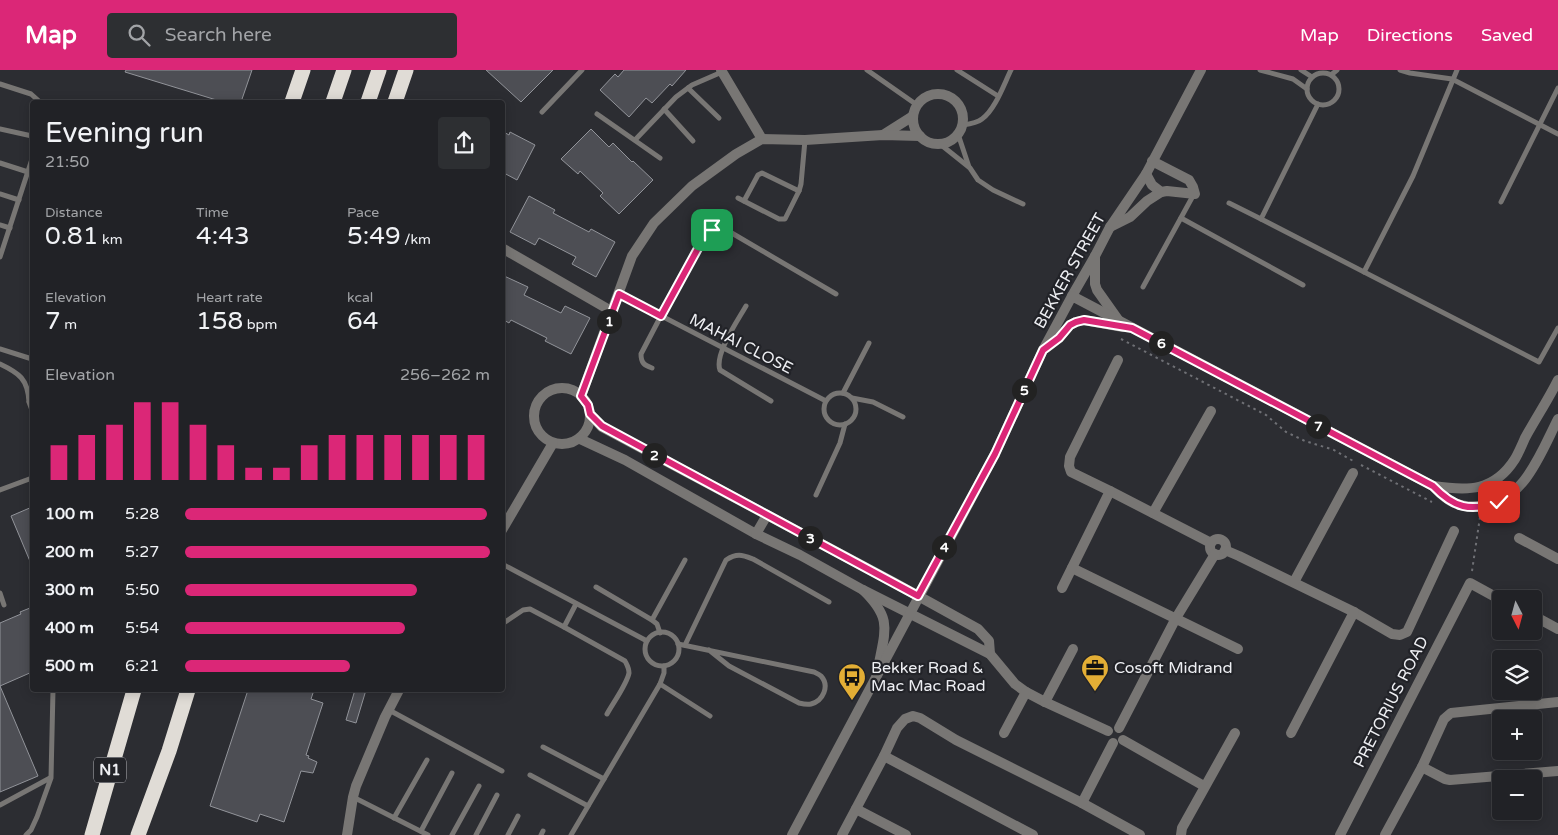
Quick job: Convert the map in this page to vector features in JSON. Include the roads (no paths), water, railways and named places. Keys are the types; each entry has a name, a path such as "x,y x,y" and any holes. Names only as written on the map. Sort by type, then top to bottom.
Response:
{"highway":[{"path":"291,100 298,70"},
{"path":"292,100 303,70"},
{"path":"334,100 344,70"},
{"path":"369,100 379,70"},
{"path":"392,100 401,70"},
{"path":"396,100 406,70"},
{"name":"N1","path":"92,835 132,692"},
{"path":"138,835 188,692"}],"street":[{"name":"BEKKER STREET","path":"792,835 995,454 1043,350 1110,227 1146,174 1201,70"},
{"path":"722,71 762,139"},
{"path":"937,93 949,96 958,103 963,113 960,129 950,141 940,144 929,142 920,136 915,128 913,116 918,104 926,96 937,93"},
{"path":"883,134 913,116"},
{"path":"581,396 632,256 654,223 692,186 736,154 762,139 805,140 883,134 920,136"},
{"path":"1110,227 1130,217 1147,201 1161,192 1195,194 1189,180 1152,161"},
{"path":"1146,174 1152,185 1161,192"},
{"path":"505,250 613,312"},
{"path":"1095,256 1096,290 1120,321"},
{"path":"1072,296 1433,486 1454,504 1476,507 1485,506 1499,502 1510,495 1524,482 1558,419"},
{"path":"1043,350 1059,338 1070,325 1084,320 1132,328"},
{"path":"1118,360 1070,457 1070,472 1211,544"},
{"path":"1433,486 1471,489 1485,485 1501,475 1515,458 1558,380"},
{"path":"557,388 567,388 576,391 581,396 588,405 590,414 590,423 586,432 572,443 562,445 545,439 538,432 534,424 536,405 541,397 548,391 557,388"},
{"path":"1153,513 1211,411"},
{"path":"590,414 602,426 978,629 989,641 990,654"},
{"path":"580,438 625,460 756,534 990,654 1015,684 1026,692 1108,731"},
{"path":"507,513 553,443"},
{"path":"1294,582 1352,473"},
{"path":"1062,588 1110,491"},
{"path":"756,534 767,515"},
{"path":"1225,550 1354,612 1392,634 1400,636 1407,632 1454,531"},
{"path":"1519,538 1558,559"},
{"path":"1215,554 1211,550 1211,544 1216,539 1220,539 1225,543 1225,550"},
{"path":"1215,554 1220,554 1225,550"},
{"path":"1119,728 1176,618 1215,554"},
{"path":"1072,568 1238,649"},
{"name":"PRETORIUS ROAD","path":"1340,835 1470,583 1492,595"},
{"path":"863,590 876,602 884,621 885,635 877,674"},
{"path":"1291,733 1354,612"},
{"path":"1542,620 1558,629"},
{"path":"1045,702 1073,649"},
{"path":"346,835 353,797 398,692"},
{"path":"1004,733 1026,692"},
{"path":"1385,835 1422,767 1444,719 1452,712 1558,702"},
{"path":"842,835 897,728 905,719 916,716 956,740 1082,803 1140,835"},
{"path":"1082,803 1118,741 1123,732 1119,728 1114,727 1108,731 1107,738 1118,741 1204,786"},
{"path":"1180,835 1204,786 1235,733"},
{"path":"884,756 1033,835"},
{"path":"1422,767 1450,780 1558,771"},
{"path":"856,809 906,835"}],"lane":[{"path":"542,112 582,70"},
{"path":"867,70 918,104"},
{"path":"957,70 998,96"},
{"path":"970,168 960,129 982,120 993,107 1012,70"},
{"path":"1260,70 1293,79 1307,90"},
{"path":"1301,70 1312,78"},
{"path":"1331,75 1336,70"},
{"path":"1400,70 1452,79 1558,134"},
{"path":"1364,272 1413,176 1457,70"},
{"path":"635,140 664,109 688,88 722,71"},
{"path":"1324,73 1331,75 1336,80 1339,92 1331,103 1325,105 1312,101 1308,96 1307,90 1308,83 1312,78 1324,73"},
{"path":"0,84 31,94 38,100"},
{"path":"688,88 719,118"},
{"path":"1500,202 1538,124 1558,88"},
{"path":"1261,219 1318,104"},
{"path":"664,109 693,141"},
{"path":"597,114 660,158"},
{"path":"0,129 30,136"},
{"path":"799,191 762,173 758,174 741,199 782,220 785,219 799,191 801,184 805,140"},
{"path":"940,144 970,168 978,180 992,190 1023,204"},
{"path":"0,162 28,172"},
{"path":"0,257 30,166"},
{"path":"0,194 19,200"},
{"path":"1143,288 1195,194"},
{"path":"1229,203 1539,362 1558,328"},
{"path":"1181,218 1303,285"},
{"path":"0,225 10,228"},
{"path":"652,368 644,364 641,360 641,354 707,232 720,229 730,232 836,294"},
{"name":"MAHAI CLOSE","path":"619,294 826,401"},
{"path":"746,306 723,348 718,364 720,370 770,401"},
{"path":"844,393 869,344"},
{"path":"0,349 30,358"},
{"path":"0,364 18,373 25,383 30,401"},
{"path":"852,398 856,404 856,410 854,416 845,424 838,425 832,423 824,414 826,401 834,394 844,393 852,398 873,402 903,416"},
{"path":"816,495 840,443 845,424"},
{"path":"0,490 30,479"},
{"path":"686,645 726,560 733,556 742,555 753,559 829,602"},
{"path":"652,620 685,560"},
{"path":"505,566 647,641"},
{"path":"596,587 652,620 660,632"},
{"path":"0,593 4,605"},
{"path":"564,627 576,604"},
{"path":"505,622 523,610 530,609 625,661 629,674 607,714"},
{"path":"660,632 674,637 679,651 676,658 671,664 656,666 650,662 646,655 647,641 653,635 660,632"},
{"path":"678,644 686,645 814,672 821,676 824,683 824,694 818,701 809,705 799,703 729,666 709,650"},
{"path":"571,835 660,684 664,673 664,666"},
{"path":"660,684 710,716"},
{"path":"26,835 31,830 37,817 51,778 53,692"},
{"path":"389,710 502,771"},
{"path":"543,747 604,779"},
{"path":"394,818 426,760"},
{"path":"421,831 452,773"},
{"path":"530,775 588,806"},
{"path":"0,805 51,778"},
{"path":"452,835 479,786"},
{"path":"476,835 497,795"},
{"path":"353,797 428,835"},
{"path":"508,835 518,816"}],"place":[{"name":"Cosoft Midrand","path":"1095,692"},
{"name":"Bekker Road & Mac Mac Road","path":"852,701"}]}
